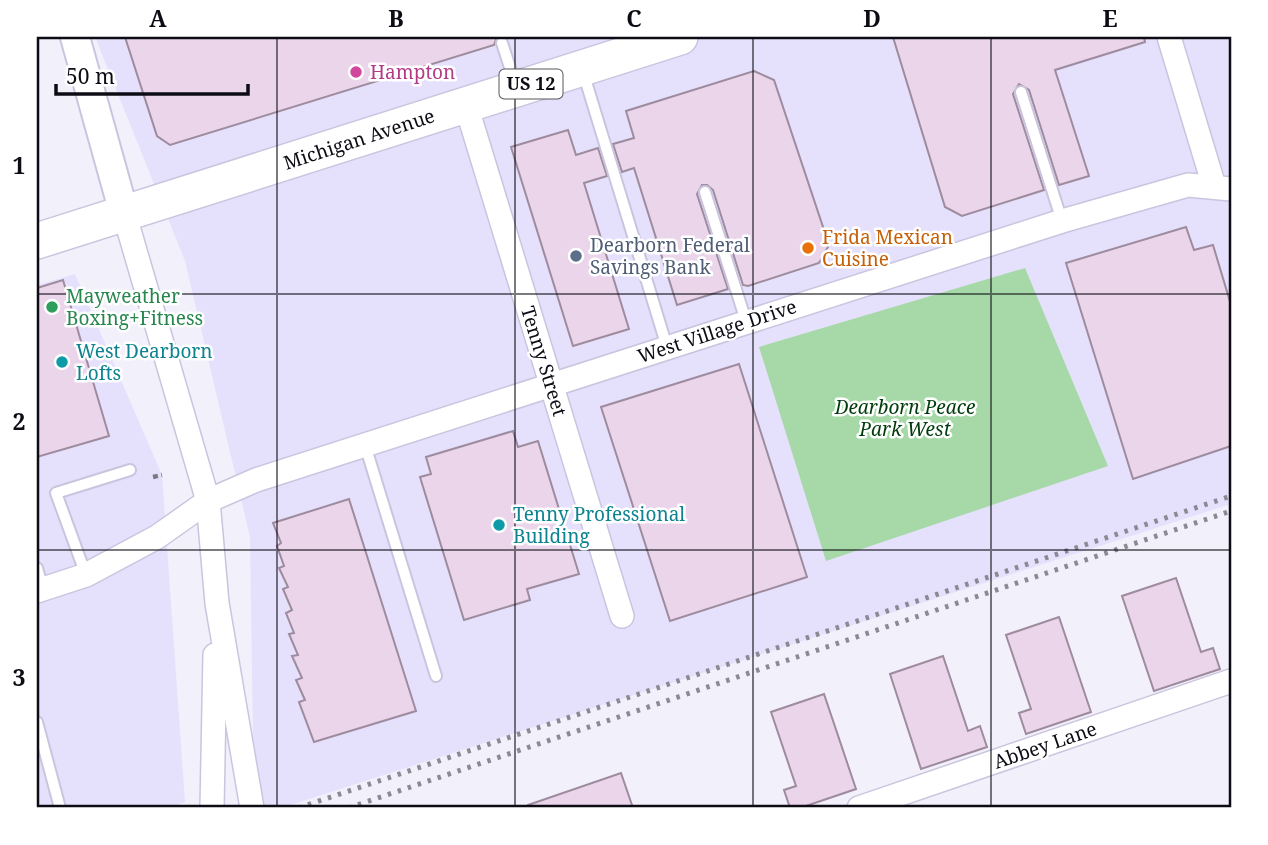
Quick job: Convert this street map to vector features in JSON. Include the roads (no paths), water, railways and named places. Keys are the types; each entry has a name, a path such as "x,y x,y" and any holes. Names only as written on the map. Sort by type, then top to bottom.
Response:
{"main road":[{"name":"Michigan Avenue","path":"37,241 678,37"}],"street":[{"path":"75,37 208,501 216,603 252,808"},
{"path":"1169,37 1223,188"},
{"name":"Tenny Street","path":"466,105 622,616"},
{"name":"West Village Drive","path":"39,583 86,575 157,537 208,501 256,480 1062,221 1188,185 1223,188"},
{"path":"212,808 216,603"},
{"name":"Abbey Lane","path":"859,808 1231,681"}],"lane":[{"path":"502,43 517,89"},
{"path":"582,68 667,347"},
{"path":"1021,92 1062,221"},
{"path":"705,192 747,321"},
{"path":"365,445 436,676"},
{"path":"86,575 56,493 130,470"},
{"path":"37,722 60,808"}],"railway":[{"path":"298,808 1231,496"},
{"path":"348,808 1231,511"}],"place":[{"name":"Hampton","path":"356,72"},
{"name":"Frida Mexican Cuisine","path":"808,248"},
{"name":"Dearborn Federal Savings Bank","path":"576,256"},
{"name":"Mayweather Boxing+Fitness","path":"52,307"},
{"name":"West Dearborn Lofts","path":"62,362"},
{"name":"Tenny Professional Building","path":"499,525"}],"park label":[{"name":"Dearborn Peace Park West","path":"905,418"}]}
